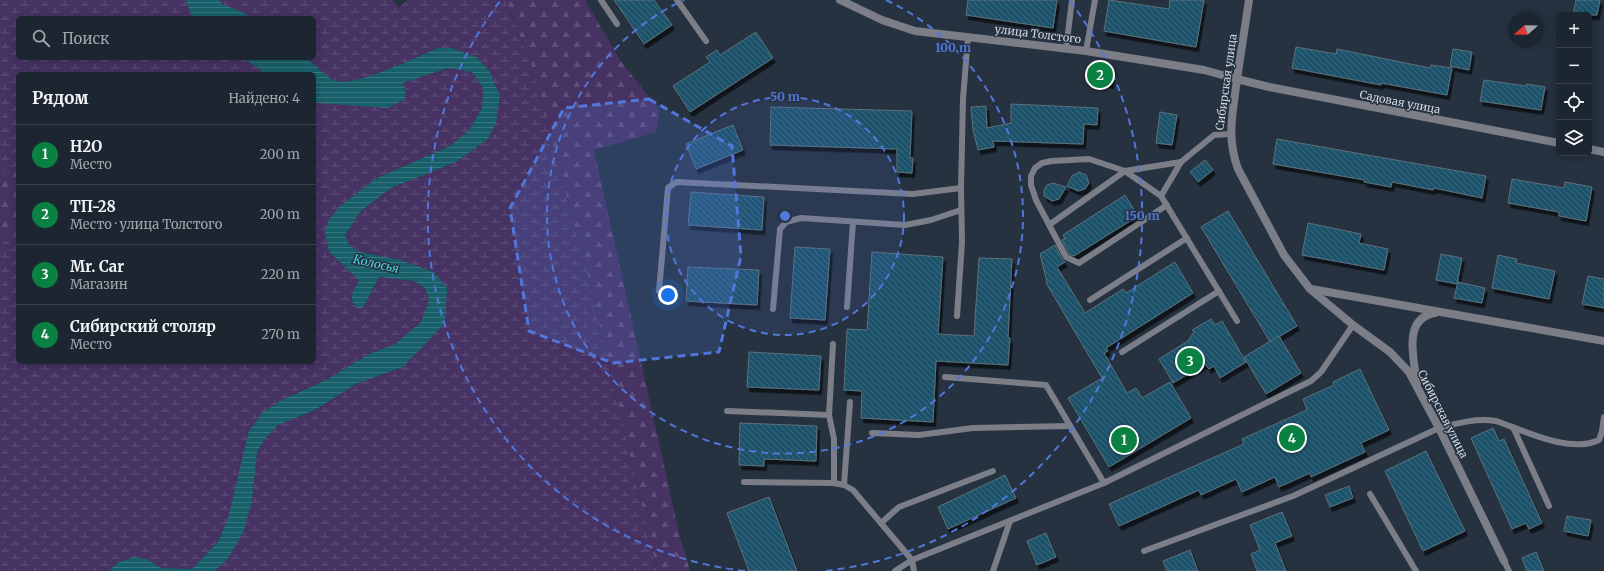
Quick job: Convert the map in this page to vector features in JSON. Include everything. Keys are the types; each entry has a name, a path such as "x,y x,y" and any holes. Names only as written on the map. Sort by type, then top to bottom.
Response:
{"street":[{"name":"улица Толстого","path":"840,0 870,16 894,25 916,30 1086,51 1204,70 1237,79"},
{"name":"Сибирская улица","path":"1249,0 1230,134 1233,155 1238,169 1284,255 1310,289 1353,325 1400,361 1418,387 1504,561"},
{"name":"Садовая улица","path":"1237,79 1277,89 1556,142"},
{"path":"1592,150 1604,152"},
{"path":"1310,289 1604,341"},
{"path":"1418,387 1413,357 1414,330 1421,318 1426,315 1440,312"}],"lane":[{"path":"602,0 616,24"},
{"path":"677,0 706,41"},
{"path":"1066,49 1072,0"},
{"path":"1086,51 1095,0"},
{"path":"957,316 962,242 961,188 963,99 968,37"},
{"path":"1161,196 1181,162 1214,134 1230,134"},
{"path":"1167,205 1079,263 1066,257 1048,225 1036,200 1031,185 1031,176 1035,168 1042,163 1089,159 1125,171 1161,196 1167,205 1237,321"},
{"path":"1048,225 1125,171 1181,162"},
{"path":"659,291 668,188 676,182 913,194 961,188"},
{"path":"773,309 780,229 786,222 801,218 905,225 931,220 961,210"},
{"path":"847,307 852,222"},
{"path":"1090,300 1187,238"},
{"path":"1122,352 1219,291"},
{"path":"895,571 912,560 1104,483 1311,382 1321,372 1353,325"},
{"path":"833,344 829,415 834,439 834,483"},
{"path":"945,377 1046,385 1104,483"},
{"path":"844,485 850,402"},
{"path":"727,411 829,415"},
{"path":"1144,551 1293,496 1439,428 1462,422 1482,420 1496,421 1570,445 1591,444 1599,440 1604,417"},
{"path":"872,433 919,435 973,428 1070,426"},
{"path":"1513,427 1549,506"},
{"path":"881,523 899,507 993,470"},
{"path":"744,482 834,483 844,485 853,490 912,560 914,571"},
{"path":"1370,494 1416,571"},
{"path":"993,571 1010,521"},
{"path":"1504,561 1509,571"}],"highlighted area":[{"path":"649,99 732,146 741,256 719,352 613,363 529,331 510,208 564,108"}],"green space":[{"path":"0,0 186,0 192,16 16,16 16,60 245,60 260,69 261,72 16,72 16,166 0,174"},
{"path":"219,0 392,0 399,8 407,0 505,0 530,61 590,284 657,571 215,571 228,558 252,501 257,452 265,439 278,425 315,410 356,384 403,367 447,288 400,260 360,252 349,245 345,235 361,211 391,188 456,162 488,139 489,70 476,57 452,48 438,48 402,64 357,80 345,82 337,81 328,77 308,60 316,60 316,16 248,16 247,14 222,4"},
{"path":"505,0 585,0 620,60 660,111 656,132 594,150 679,533 690,571 657,571 590,284 530,61"},
{"path":"448,68 472,72 483,88 482,108 470,129 450,146 375,179 339,207 328,221 325,232 329,252 359,280 352,297 363,308 379,277 414,281 425,288 429,300 421,322 395,344 369,354 328,379 284,399 263,412 228,518 218,542 192,569 161,568 147,559 117,563 109,571 0,571 0,244 16,234 16,364 316,364 316,102 406,95 403,83"},
{"path":"16,166 16,234 0,244 0,174"}],"water":[{"path":"186,0 219,0 222,4 247,14 248,16 191,16"},
{"name":"Колосья","path":"438,48 452,48 476,57 489,70 500,96 496,123 488,139 456,162 391,188 361,211 345,235 349,245 360,252 400,260 434,272 447,288 445,323 403,367 356,384 315,410 278,425 265,439 257,452 252,501 244,531 228,558 215,571 109,571 117,563 133,557 147,559 161,568 192,569 218,542 228,518 249,431 263,412 284,399 328,379 369,354 395,344 421,322 429,300 425,288 414,281 379,277 363,308 357,308 352,301 352,295 359,280 329,252 325,232 328,221 339,207 375,179 450,146 470,129 482,108 483,88 472,72 448,68 403,83 406,95 404,100 388,108 317,103 316,72 261,72 260,69 245,60 308,60 332,79 345,82 357,80 402,64"}],"building":[{"path":"614,0 654,0 672,25 644,44"},
{"path":"968,0 1057,0 1053,28 966,15"},
{"path":"1109,0 1169,9 1170,0 1204,0 1196,47 1104,31"},
{"path":"1576,0 1600,0 1597,15 1592,15 1592,12 1574,12"},
{"path":"756,32 773,58 690,112 673,86 710,62 706,57 717,50 720,55"},
{"path":"1296,47 1336,54 1337,49 1430,68 1431,65 1452,68 1447,95 1381,83 1381,85 1292,68"},
{"path":"1453,49 1472,52 1469,70 1450,66"},
{"path":"1088,66 1113,69 1111,84 1086,81"},
{"path":"1484,80 1545,87 1541,110 1480,101"},
{"path":"1011,104 1098,108 1097,125 1084,124 1083,144 993,141 994,147 978,150 973,129 971,107 986,106 987,128 1011,123"},
{"path":"771,107 912,111 910,158 913,158 912,173 897,172 897,149 770,145"},
{"path":"1160,112 1177,115 1172,145 1156,143"},
{"path":"733,125 743,150 696,169 686,144"},
{"path":"1277,139 1486,176 1482,198 1434,188 1433,190 1392,182 1391,187 1364,182 1365,180 1273,164"},
{"path":"1205,160 1213,170 1198,182 1190,172"},
{"path":"1079,172 1086,175 1089,183 1085,189 1078,191 1067,186 1072,176"},
{"path":"1512,179 1564,188 1565,182 1592,187 1586,221 1559,216 1559,212 1508,203"},
{"path":"1053,183 1066,187 1059,199 1052,201 1044,196 1044,190 1047,185"},
{"path":"691,192 764,197 762,230 688,225"},
{"path":"1125,195 1138,216 1074,256 1069,254 1062,240 1065,239 1063,235"},
{"path":"1228,211 1297,326 1270,342 1201,227"},
{"path":"1308,223 1361,234 1359,243 1388,249 1384,270 1302,255"},
{"path":"1055,245 1065,262 1057,267 1085,313 1123,289 1126,293 1175,262 1193,293 1106,348 1108,351 1104,353 1127,393 1136,388 1142,398 1170,382 1191,418 1109,467 1068,398 1102,378 1046,283 1040,254"},
{"path":"795,247 830,249 825,320 790,318"},
{"path":"872,252 943,257 938,334 974,336 979,258 1012,259 1008,365 936,361 933,422 861,418 862,391 844,390 847,329 867,330"},
{"path":"1441,254 1462,258 1457,284 1436,280"},
{"path":"1498,255 1517,259 1516,263 1555,271 1549,299 1492,288"},
{"path":"688,267 759,270 757,305 686,301"},
{"path":"1588,276 1604,279 1604,308 1582,304"},
{"path":"1458,282 1485,288 1482,303 1454,298"},
{"path":"1211,319 1215,325 1222,321 1246,362 1220,378 1214,366 1209,369 1205,364 1173,383 1159,359 1188,341 1194,332 1192,330"},
{"path":"1279,336 1301,373 1266,394 1244,357"},
{"path":"749,352 821,356 819,390 747,387"},
{"path":"1360,369 1389,430 1361,443 1365,452 1311,477 1310,473 1279,487 1275,477 1242,492 1236,479 1201,495 1199,490 1119,526 1109,504 1244,444 1242,439 1307,410 1303,399 1334,385 1333,382"},
{"path":"740,423 817,426 816,461 764,459 764,466 739,465"},
{"path":"1493,428 1499,441 1504,439 1542,523 1529,529 1526,523 1512,529 1471,438"},
{"path":"1426,451 1465,531 1423,551 1385,471"},
{"path":"1005,475 1016,498 948,529 938,507"},
{"path":"1349,486 1353,498 1330,507 1325,495"},
{"path":"769,497 797,571 749,571 727,513"},
{"path":"1282,512 1292,536 1275,543 1286,571 1257,571 1251,554 1260,550 1250,525"},
{"path":"1567,516 1591,520 1588,536 1564,531"},
{"path":"1046,533 1056,557 1037,565 1027,541"},
{"path":"1190,550 1198,571 1167,571 1163,561"},
{"path":"1536,552 1544,571 1527,571 1522,558"}],"place":[{"name":"ТП-28","path":"1100,75"},
{"name":"Mr. Car","path":"1190,361"},
{"name":"Сибирский столяр","path":"1292,438"},
{"name":"Н2О","path":"1124,440"}]}
